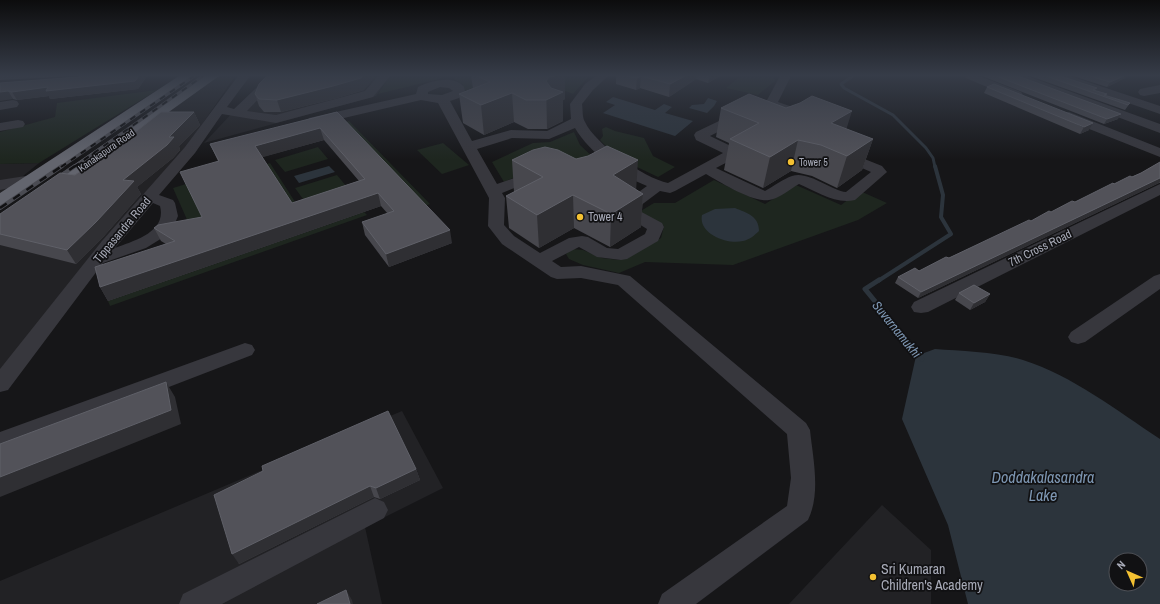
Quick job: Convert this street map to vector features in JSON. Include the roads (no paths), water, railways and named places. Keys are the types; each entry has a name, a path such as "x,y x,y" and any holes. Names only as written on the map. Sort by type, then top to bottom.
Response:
{"highway":[{"name":"Kanakapura Road","path":"0,201 145,104"},
{"name":"Kanakapura Road","path":"0,224 172,104"}],"street":[{"path":"0,106 13,104"},
{"name":"Tippasandra Road","path":"0,384 97,259 190,150 223,104"},
{"path":"237,113 246,104"},
{"path":"219,110 276,119 332,104"},
{"path":"270,131 386,104"},
{"path":"446,104 459,119 469,147 494,191 497,198 496,226 508,240 557,273 582,272 624,280 798,430 803,478 799,512 672,604"},
{"path":"569,104 586,135 603,152 612,166 657,186 670,188 732,154 732,152 701,137 701,135 741,115 754,118"},
{"path":"576,104 578,121"},
{"path":"773,104 806,117 793,125"},
{"path":"1094,104 1160,129"},
{"path":"1144,104 1160,110"},
{"path":"1056,110 1156,149"},
{"path":"469,147 511,134 549,136 578,121"},
{"path":"0,127 18,124"},
{"path":"706,169 758,194 767,196 797,180 805,181 840,196 849,197 880,172 842,155 841,152 852,144"},
{"path":"190,150 212,145"},
{"path":"494,191 544,172 551,173"},
{"path":"0,185 32,179"},
{"path":"539,261 575,242 582,242 603,253 621,255 640,244 652,236 656,227 627,210 628,207 657,186"},
{"name":"7th Cross Road","path":"921,308 1160,189"},
{"path":"97,259 136,247 157,235 169,221 170,215 167,204 150,197"},
{"path":"1078,337 1160,280"},
{"path":"0,442 245,350"},
{"path":"193,604 375,510"}],"water":[{"path":"613,104 636,104 655,110 664,104 672,107 665,113 693,121 675,136 603,113 615,105"},
{"path":"715,104 707,113 689,108 692,105"},
{"path":"329,166 335,172 299,183 294,176"},
{"path":"735,208 755,218 759,231 747,240 737,242 722,240 709,233 702,222 702,215 715,209"},
{"name":"Doddakalasandra Lake","path":"935,349 968,351 1013,357 1059,375 1077,384 1160,439 1160,604 968,604 948,525 902,419 916,356"}],"waterway":[{"name":"Suvarnamukhi","path":"873,104 893,115 926,148 933,158 935,167"},
{"name":"Suvarnamukhi","path":"878,281 951,234 941,217 943,195 935,166"},
{"name":"Suvarnamukhi","path":"879,280 865,289 922,359"}],"railway":[{"path":"61,167 153,104"},
{"path":"74,167 163,104"},
{"path":"0,208 62,166"},
{"path":"56,179 75,166"}],"place":[{"name":"Tower 5","path":"791,162"},
{"name":"Tower 4","path":"580,217"},
{"name":"Sri Kumaran Children's Academy","path":"873,577"}]}
